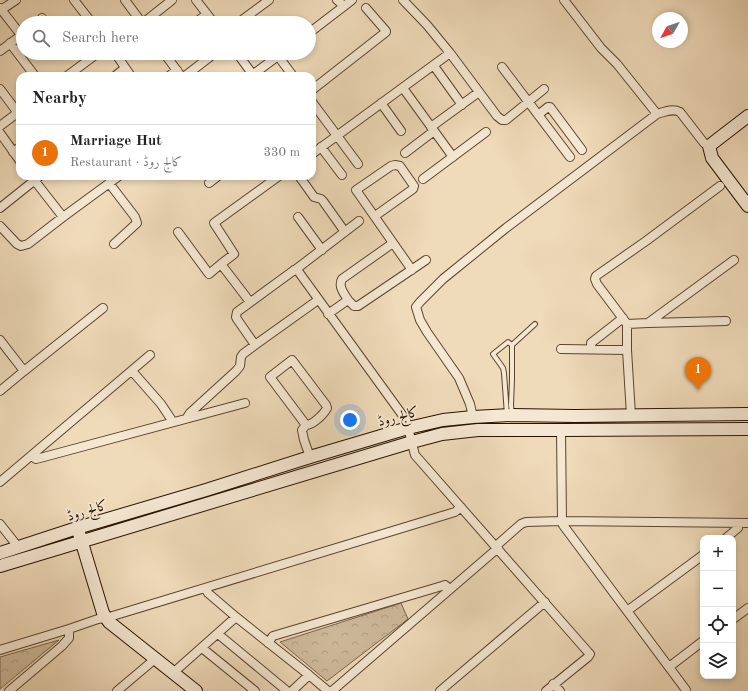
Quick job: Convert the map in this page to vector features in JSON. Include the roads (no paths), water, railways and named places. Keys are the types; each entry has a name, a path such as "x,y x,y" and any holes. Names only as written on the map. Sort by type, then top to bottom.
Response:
{"main road":[{"path":"748,116 709,146 712,158 748,206"},
{"name":"کالج روڈ","path":"0,553 310,457 408,428 449,419 473,416 509,415 575,416 748,414"},
{"path":"575,416 575,430"},
{"name":"کالج روڈ","path":"0,566 442,434 469,430 748,429"},
{"path":"77,528 103,613 106,618 112,625 196,691"}],"street":[{"path":"16,0 1,9 16,27"},
{"path":"74,0 87,16"},
{"path":"125,0 138,16"},
{"path":"152,16 172,0"},
{"path":"196,0 207,14 204,16"},
{"path":"247,16 269,0"},
{"path":"337,0 344,6"},
{"path":"316,28 352,0"},
{"path":"403,0 427,25 497,116 502,120 506,120 544,89"},
{"path":"564,0 601,48 617,64 656,114"},
{"path":"316,87 386,32 366,8"},
{"path":"0,51 16,38"},
{"path":"10,43 16,51"},
{"path":"316,151 450,53"},
{"path":"23,60 32,72"},
{"path":"72,72 89,60"},
{"path":"120,60 128,72"},
{"path":"169,60 178,72"},
{"path":"190,72 206,60"},
{"path":"241,60 250,72"},
{"path":"256,72 272,60"},
{"path":"284,60 291,72"},
{"path":"434,66 462,105"},
{"path":"502,67 570,157"},
{"path":"120,72 125,68"},
{"path":"403,88 453,157"},
{"path":"0,89 16,108"},
{"path":"405,153 479,92"},
{"path":"381,103 401,131"},
{"path":"316,107 358,164"},
{"path":"538,114 548,107 550,108 582,150"},
{"path":"473,416 470,404 459,378 420,320 416,307 420,302 443,279 506,228 656,114 669,110 676,110 680,112 704,143 709,146"},
{"path":"0,126 16,114"},
{"path":"423,179 486,132"},
{"path":"0,133 16,148"},
{"path":"321,147 342,175"},
{"path":"374,216 413,190 414,186 400,166 391,166 356,190 374,216 394,243 412,270"},
{"path":"0,208 32,180"},
{"path":"37,180 64,217"},
{"path":"0,226 16,244 21,246 28,244 113,180"},
{"path":"210,183 213,180"},
{"path":"178,232 209,274 234,254 214,224 274,180"},
{"path":"302,180 314,197 323,201 345,232"},
{"path":"109,183 135,217 137,223 114,244"},
{"path":"630,415 628,350 625,321 597,284 595,279 596,276 720,186"},
{"path":"298,217 322,250"},
{"path":"255,344 236,317 237,312 359,222"},
{"path":"394,243 342,279 340,283 341,287 348,300 354,306 358,306 426,260"},
{"path":"648,323 734,260"},
{"path":"221,264 250,302"},
{"path":"295,270 300,273 328,314 406,420 415,455 590,654 546,691"},
{"path":"189,418 188,416 190,413 240,366 241,357 255,344 318,300"},
{"path":"328,314 348,300"},
{"path":"0,391 103,308"},
{"path":"591,349 591,343 625,321 648,323 726,321"},
{"path":"0,340 24,371"},
{"path":"561,349 628,350"},
{"path":"0,482 150,355"},
{"path":"306,425 270,376 292,360 327,408 324,414 309,425 306,425 302,430 310,457"},
{"path":"132,371 161,404 173,422"},
{"path":"31,456 36,459 245,403"},
{"path":"562,430 562,521 565,528 686,690"},
{"path":"0,650 69,629 98,618 106,618 455,512 461,506"},
{"path":"332,691 450,589 521,524 526,522 562,521 748,523"},
{"path":"730,535 738,528 738,523"},
{"path":"0,524 19,548"},
{"path":"627,611 700,557"},
{"path":"268,644 273,636 445,585 450,589"},
{"path":"205,588 208,593 236,618 328,691"},
{"path":"440,691 545,602"},
{"path":"736,617 748,608"},
{"path":"173,674 236,618"},
{"path":"9,691 62,646 69,638 69,629"},
{"path":"218,634 287,691"},
{"path":"669,666 700,643"},
{"path":"202,648 255,691"},
{"path":"117,691 155,659"},
{"path":"292,691 309,675"},
{"path":"553,684 560,691"}],"lane":[{"path":"509,415 511,405 512,345 535,324"},
{"path":"509,415 503,368 493,354 508,342 512,345"}],"place":[{"name":"Marriage Hut","path":"698,390"}]}
